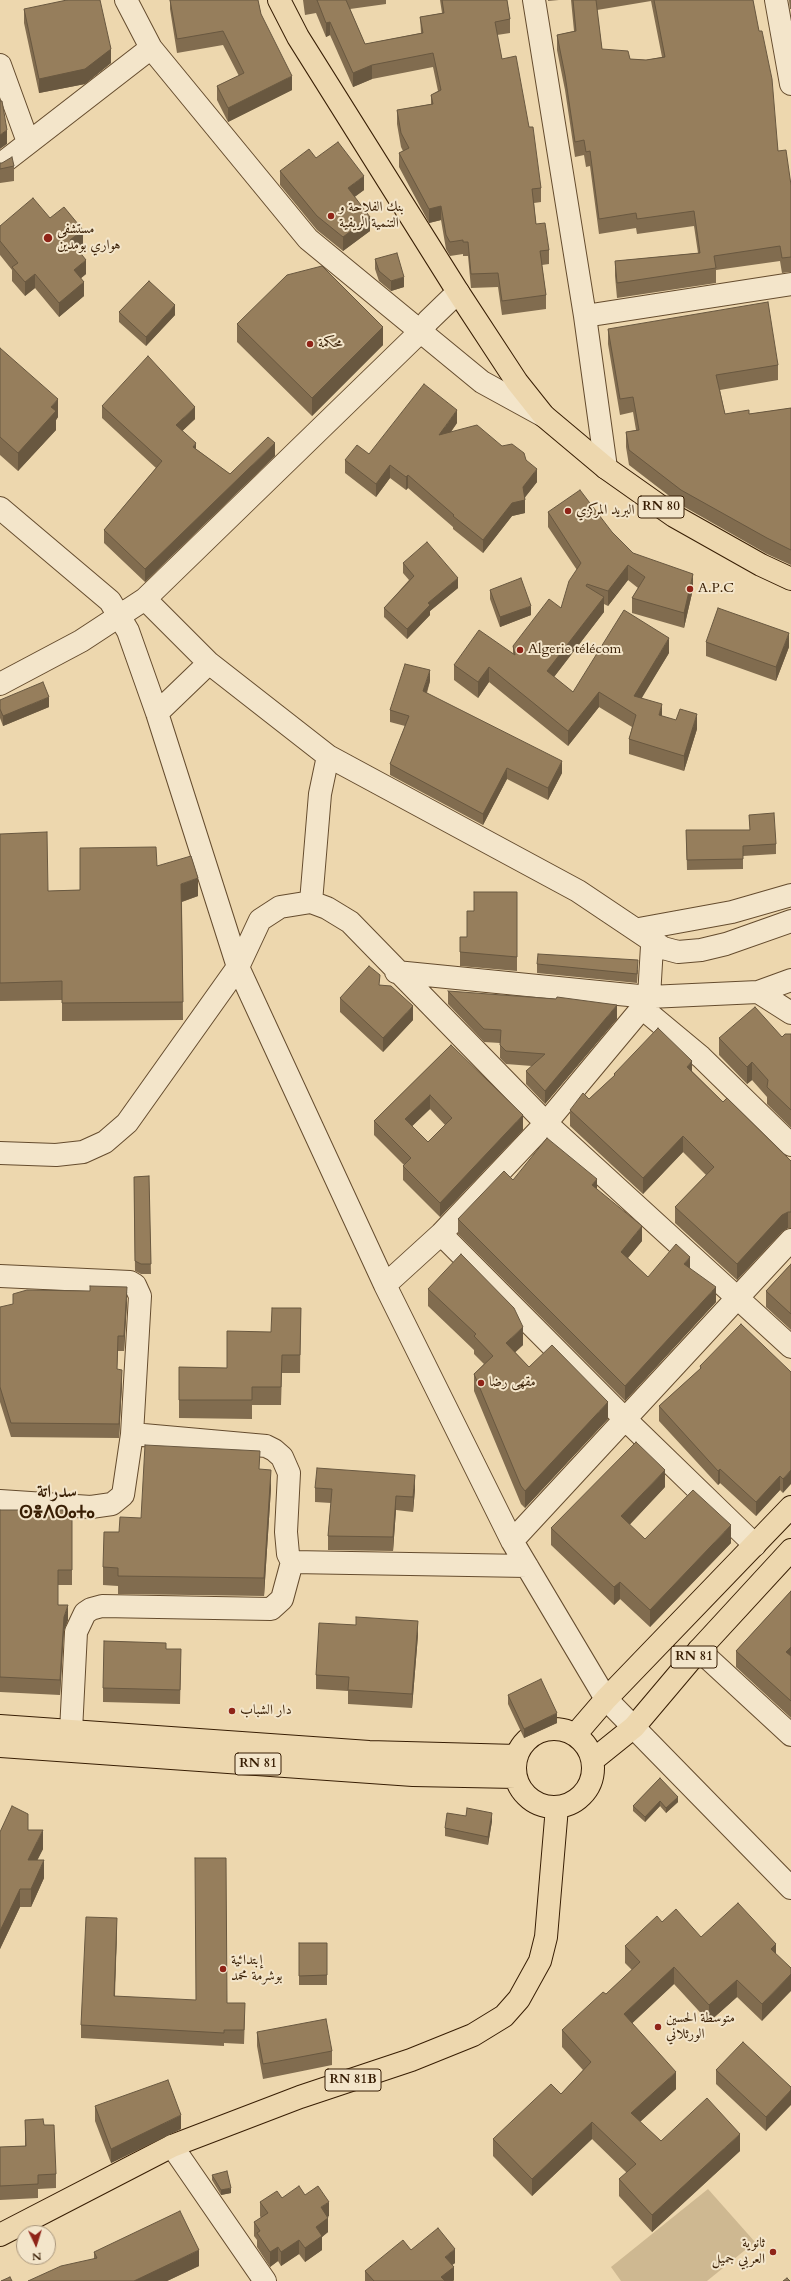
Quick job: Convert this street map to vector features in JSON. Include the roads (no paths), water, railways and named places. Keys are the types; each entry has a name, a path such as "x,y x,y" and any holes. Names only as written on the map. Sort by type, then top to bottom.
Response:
{"main road":[{"name":"RN 80","path":"279,0 298,37 458,292 517,382 544,416 606,468 674,516 761,565 791,579"},
{"path":"575,1735 606,1699 791,1507"},
{"name":"RN 81","path":"593,1760 634,1727 699,1650 791,1550"},
{"path":"0,1726 369,1752 516,1767"},
{"path":"548,1729 562,1729 575,1735 587,1745 593,1760 594,1773 590,1786 582,1796 571,1804 558,1807 544,1806 531,1800 522,1790 516,1767 523,1744 534,1734 548,1729"},
{"name":"RN 81","path":"0,1746 413,1775 516,1767"},
{"name":"RN 81B","path":"0,2235 172,2146 300,2097 411,2060 473,2035 504,2016 519,1999 540,1961 546,1937 558,1807"}],"street":[{"path":"126,0 151,48 308,239 482,382 544,416"},
{"path":"534,0 585,316 606,468"},
{"path":"776,0 791,84"},
{"path":"0,164 151,48"},
{"path":"0,65 28,142"},
{"path":"585,316 791,284"},
{"path":"0,684 81,641 145,599 420,332 428,321 458,292"},
{"path":"0,508 110,601 120,615 128,631 157,714 238,967 385,1285 512,1541 606,1699 791,1888"},
{"path":"145,599 209,663 328,756 578,891 647,932 663,948 678,952 701,950 726,944 791,921"},
{"path":"157,714 209,663"},
{"path":"311,902 320,794 328,756"},
{"path":"647,932 732,912 791,895"},
{"path":"0,1153 56,1155 83,1152 105,1142 127,1122 238,967 260,920 280,907 311,902 327,908 350,922 396,972 546,1123 791,1347"},
{"path":"385,1285 441,1234 546,1123 645,1002 647,932"},
{"path":"396,972 645,1002 758,992 791,980"},
{"path":"758,992 791,1013"},
{"path":"645,1002 791,1144"},
{"path":"441,1234 626,1420 755,1545"},
{"path":"512,1541 626,1420 736,1297 791,1240"},
{"path":"0,1276 130,1282 135,1285 140,1296 132,1434 123,1495 112,1504 91,1507 0,1501"},
{"path":"71,1731 76,1632 85,1613 91,1609 102,1606 271,1609 282,1599 292,1562 288,1554 286,1532 289,1473 282,1457 274,1450 266,1446 132,1434"},
{"path":"292,1562 527,1566"},
{"path":"699,1650 791,1734"},
{"path":"172,2146 265,2281"}],"place":[{"name":"بنك الفلاحة و التنمية الريفية","path":"331,216"},
{"name":"مستشفى هواري بومدين","path":"48,238"},
{"name":"محكمة","path":"310,344"},
{"name":"البريد المركزي","path":"568,511"},
{"name":"A.P.C","path":"690,589"},
{"name":"Algerie télécom","path":"520,650"},
{"name":"مقهى رضا","path":"481,1383"},
{"name":"دار الشباب","path":"232,1711"},
{"name":"إبتدائية بوشرمة محمد","path":"223,1969"},
{"name":"متوسطة الحسين الورثلاني","path":"658,2027"},
{"name":"ثانوية العربي جميل","path":"773,2252"}],"district":[{"name":"سدراتة ⵙⴻⴷⵔⴰⵜⴰ","path":"57,1503"}]}
